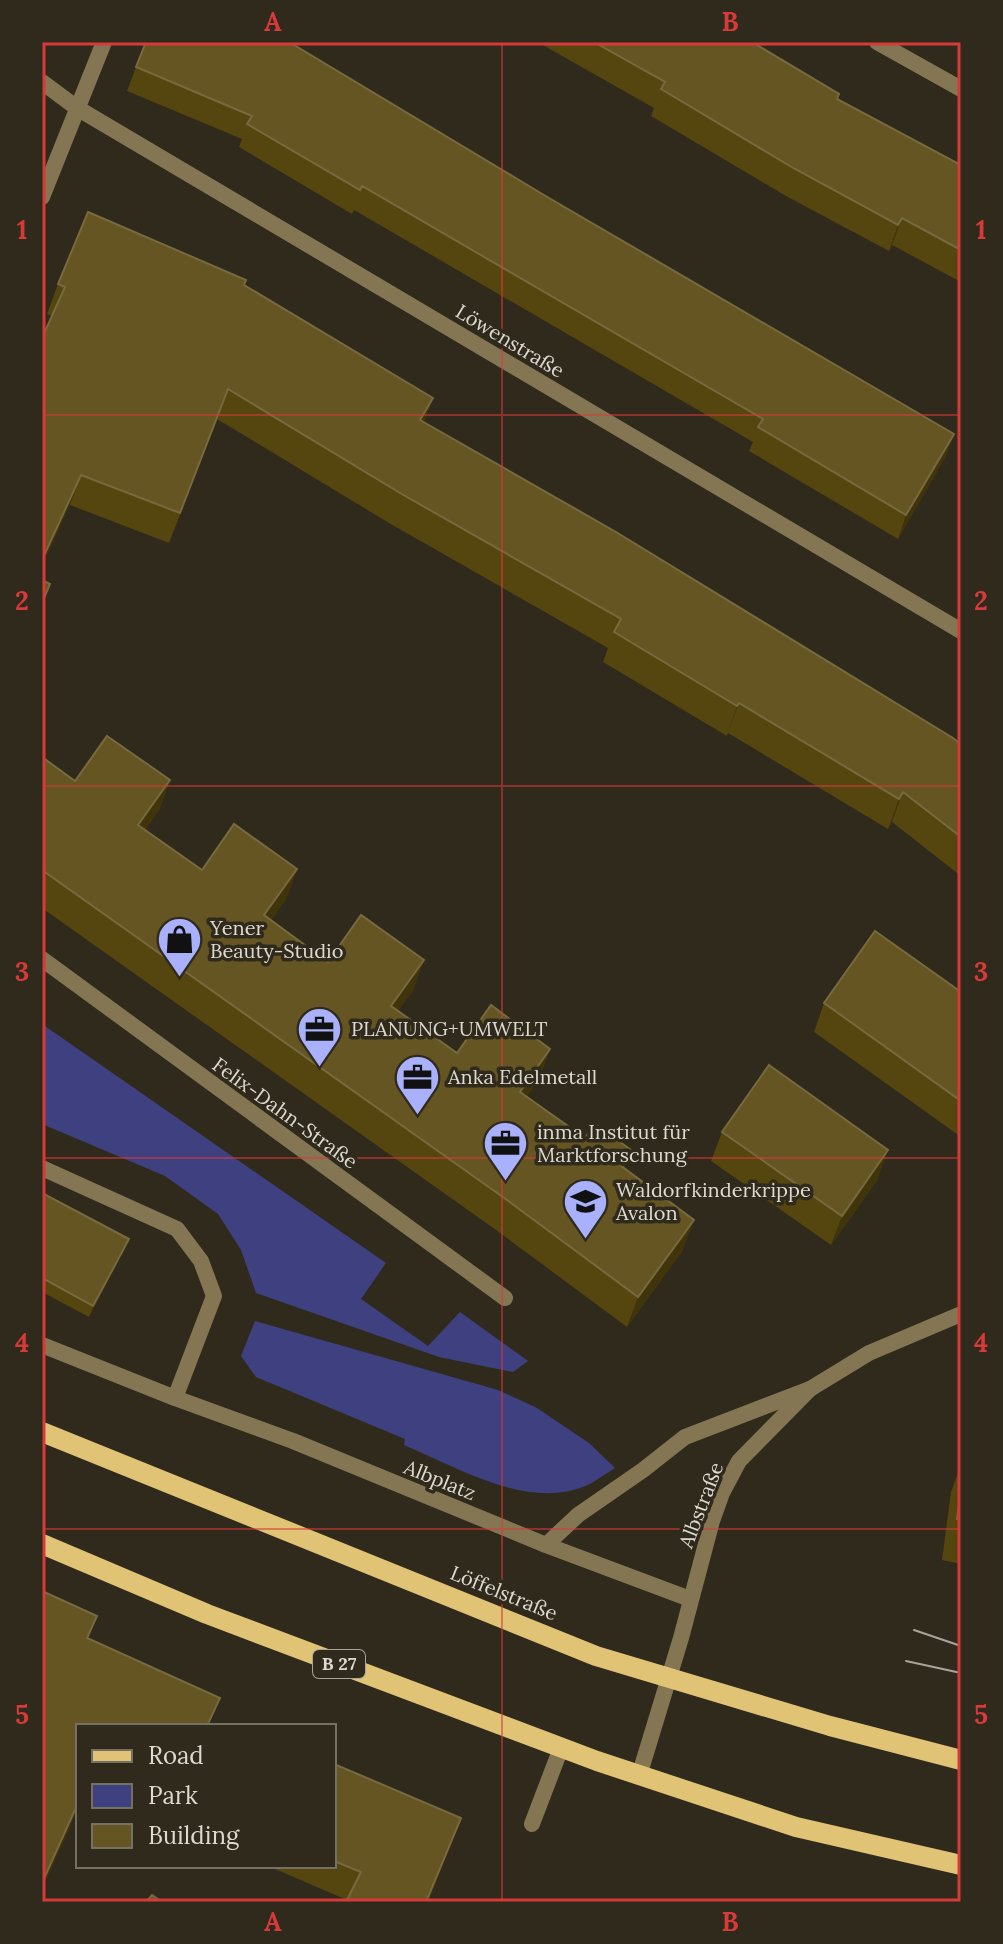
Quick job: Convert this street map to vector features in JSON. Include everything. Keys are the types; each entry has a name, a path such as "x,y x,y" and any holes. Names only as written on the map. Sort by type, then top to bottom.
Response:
{"main road":[{"name":"Löffelstraße","path":"42,1432 596,1656 961,1760"},
{"name":"B 27","path":"42,1544 207,1614 639,1776 796,1827 961,1865"}],"street":[{"path":"42,197 104,42"},
{"path":"877,42 961,89"},
{"name":"Löwenstraße","path":"42,82 77,108 961,631"},
{"name":"Felix-Dahn-Straße","path":"42,959 505,1298"},
{"path":"42,1168 177,1229 201,1261 214,1296 175,1398"},
{"name":"Albstraße","path":"639,1776 712,1521 739,1461 810,1389 869,1353 961,1314"},
{"name":"Albplatz","path":"42,1345 690,1599"},
{"path":"546,1545 578,1515 685,1437 810,1389"},
{"path":"532,1824 561,1748"}],"green space":[{"path":"42,1024 386,1263 361,1299 428,1346 460,1312 528,1361 513,1372 439,1357 256,1293 241,1250 218,1214 165,1176 42,1124"},
{"path":"255,1321 498,1390 537,1408 589,1443 615,1468 587,1485 561,1492 538,1493 468,1474 404,1445 405,1439 256,1377 241,1356"}],"building":[{"path":"146,42 289,42 954,434 906,515 758,427 763,419 362,186 360,190 247,124 252,116 136,67"},
{"path":"594,42 752,42 839,94 837,99 961,165 961,250 902,218 898,225 795,169 661,89 665,82"},
{"path":"88,212 246,280 244,285 433,398 420,420 616,532 953,738 961,744 961,837 903,792 899,799 614,632 621,619 400,493 228,389 180,513 81,475 42,560 42,338 65,287 58,284"},
{"path":"42,580 50,584 42,603"},
{"path":"107,736 170,780 138,825 202,870 234,824 297,869 264,915 328,962 361,915 424,960 391,1006 457,1053 491,1005 550,1049 520,1092 585,1138 595,1124 631,1150 620,1165 694,1220 638,1297 507,1200 42,870 42,757 75,781"},
{"path":"875,931 961,992 961,1101 824,1003"},
{"path":"769,1065 888,1150 842,1216 722,1132"},
{"path":"42,1193 129,1239 93,1306 42,1278"},
{"path":"961,1490 961,1520 957,1519"},
{"path":"42,1591 97,1616 87,1638 220,1698 208,1724 76,1724 76,1807 42,1883"},
{"path":"336,1765 461,1818 426,1902 346,1902 361,1872 336,1862"},
{"path":"152,1895 162,1902 146,1902"}],"tram line":[{"path":"914,1630 961,1646"},
{"path":"906,1661 961,1673"}],"place":[{"name":"Yener Beauty-Studio","path":"179,978"},
{"name":"PLANUNG+UMWELT","path":"320,1068"},
{"name":"Anka Edelmetall","path":"417,1116"},
{"name":"inma Institut für Marktforschung","path":"506,1183"},
{"name":"Waldorfkinderkrippe Avalon","path":"585,1240"}]}
